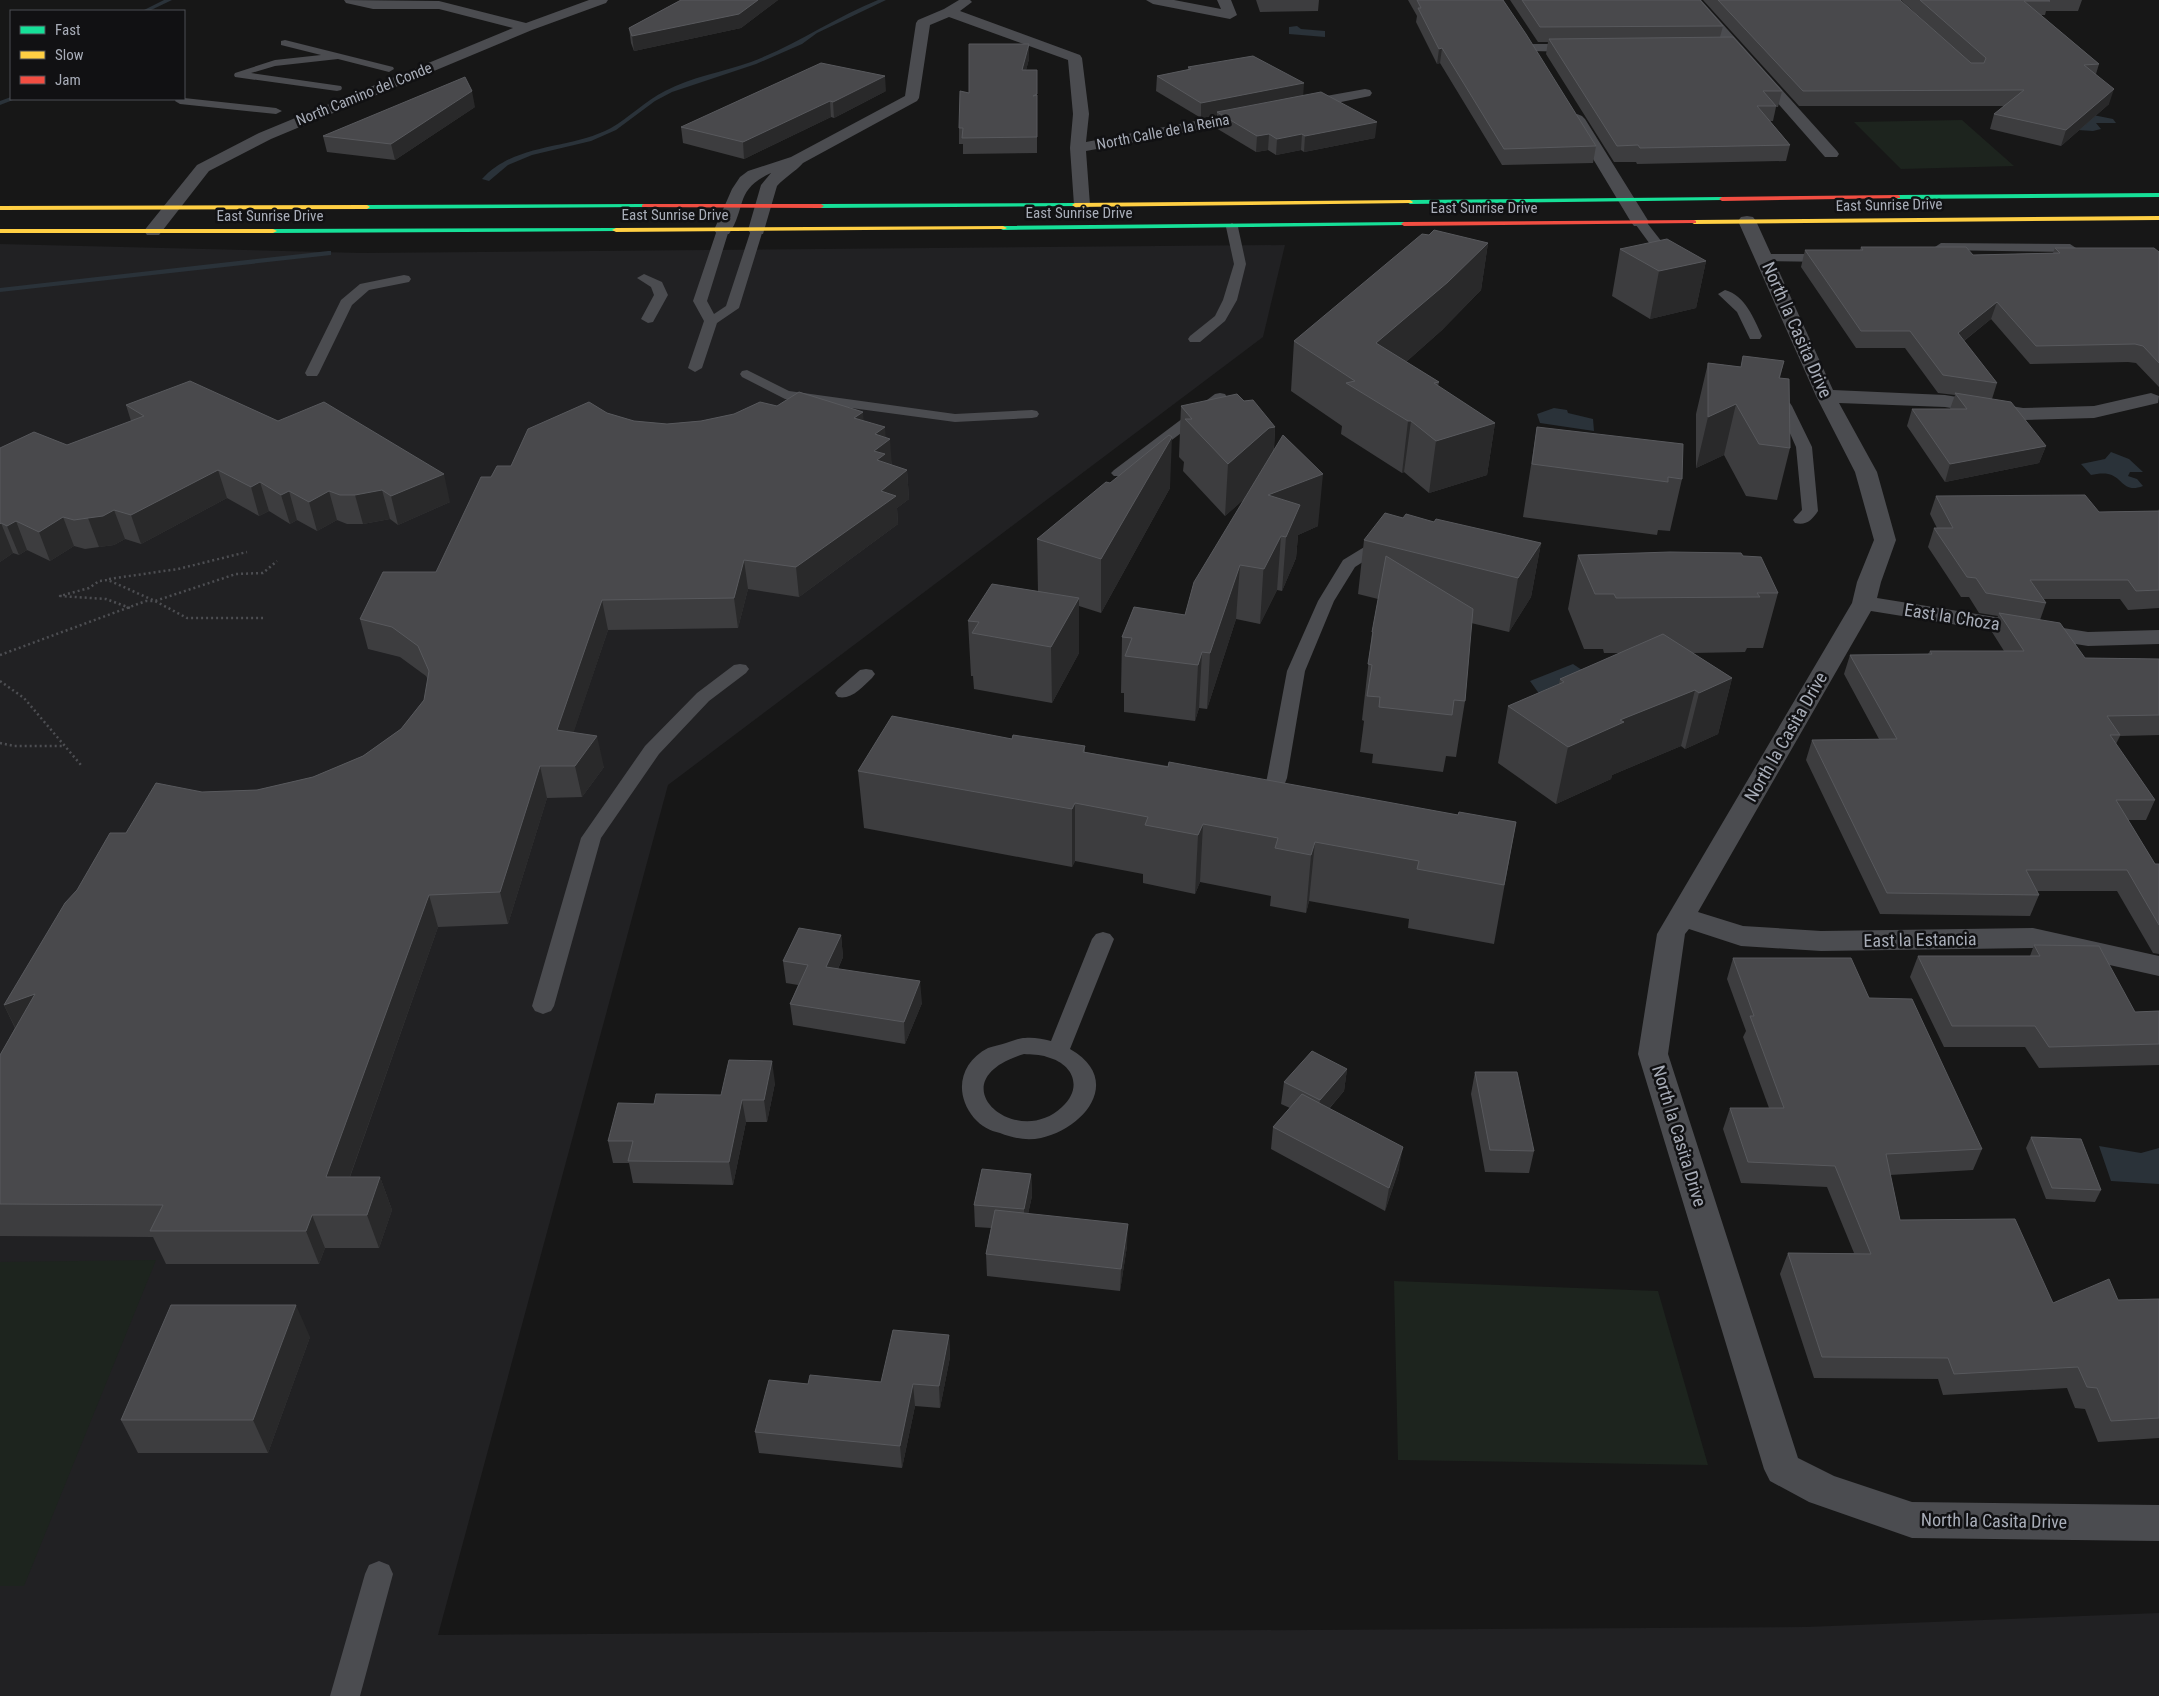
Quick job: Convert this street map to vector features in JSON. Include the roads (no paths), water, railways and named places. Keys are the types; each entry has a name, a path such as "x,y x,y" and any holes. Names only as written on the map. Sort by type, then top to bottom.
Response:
{"main road":[{"name":"East Sunrise Drive","path":"0,208 1082,205 1625,198 2159,195"},
{"name":"East Sunrise Drive","path":"0,231 757,230 2159,218"}],"street":[{"path":"351,0 373,5 436,2 527,27"},
{"name":"North Camino del Conde","path":"311,98 505,22 567,0"},
{"name":"North Camino del Conde","path":"154,231 203,168 307,117 527,27 601,0"},
{"path":"723,230 736,192 746,179 767,168 797,160 912,98 923,22 950,12 968,0"},
{"path":"1153,0 1230,16 1224,0"},
{"path":"1694,0 1831,154"},
{"name":"North Calle de la Reina","path":"950,12 1075,58 1081,114 1078,148 1082,205"},
{"path":"1522,32 1543,65"},
{"path":"1716,46 1735,46"},
{"path":"1533,48 1600,48"},
{"name":"North Calle de la Reina","path":"1078,148 1365,93"},
{"name":"North Camino del Conde","path":"253,123 276,111 294,105"},
{"path":"1569,106 1640,222"},
{"name":"North Camino del Conde","path":"203,168 203,152 210,148"},
{"path":"757,230 765,206 769,185 776,176 790,168 797,160"},
{"name":"North la Casita Drive","path":"1748,221 1826,396 1866,472 1885,540 1869,582 1864,602 1671,934 1653,1054 1783,1469 1823,1490 1912,1520 2159,1523"},
{"path":"1826,396 1945,401 2023,414 2094,412 2151,400"},
{"name":"East la Choza","path":"1864,602 2088,639 2159,637"},
{"name":"East la Estancia","path":"1681,916 1741,936 1804,940 2033,938 2159,966"}],"lane":[{"path":"285,43 389,69"},
{"path":"337,88 239,75 268,65 339,56"},
{"path":"180,101 276,111"},
{"path":"1640,222 1668,262 1679,268"},
{"path":"1423,224 1430,240"},
{"path":"1196,339 1220,318 1230,300 1240,264 1232,226"},
{"path":"711,321 700,301 723,230"},
{"path":"695,368 711,321 732,308 757,230"},
{"path":"1658,247 1680,251"},
{"path":"1924,247 2070,248"},
{"path":"1765,258 1840,258"},
{"path":"644,278 658,285 661,295 648,319"},
{"path":"312,374 346,303 365,287 404,279"},
{"path":"1725,294 1743,310 1755,336"},
{"path":"747,374 785,395 955,418 1032,414"},
{"path":"1119,473 1220,397"},
{"path":"1785,406 1804,447 1810,511 1801,520"},
{"path":"1272,794 1277,778 1296,672 1326,601 1349,564 1396,536"},
{"path":"543,1006 592,838 652,750 703,696 740,669"},
{"path":"844,693 866,674"},
{"path":"1058,1052 1103,939"},
{"path":"1024,1046 1042,1047 1058,1052 1073,1060 1082,1073 1086,1087 1082,1101 1072,1114 1057,1124 1038,1129 1018,1129 999,1125 985,1115 975,1104 972,1091 973,1078 980,1066 992,1056 1007,1049 1024,1046"},
{"path":"345,1696 379,1574"}],"waterway":[{"path":"147,10 169,0"},
{"path":"486,179 505,163 530,153 588,139 614,129 653,100 670,91 754,63 800,43 815,32 883,0"},
{"path":"0,103 10,99"},
{"path":"0,290 328,253"}]}
